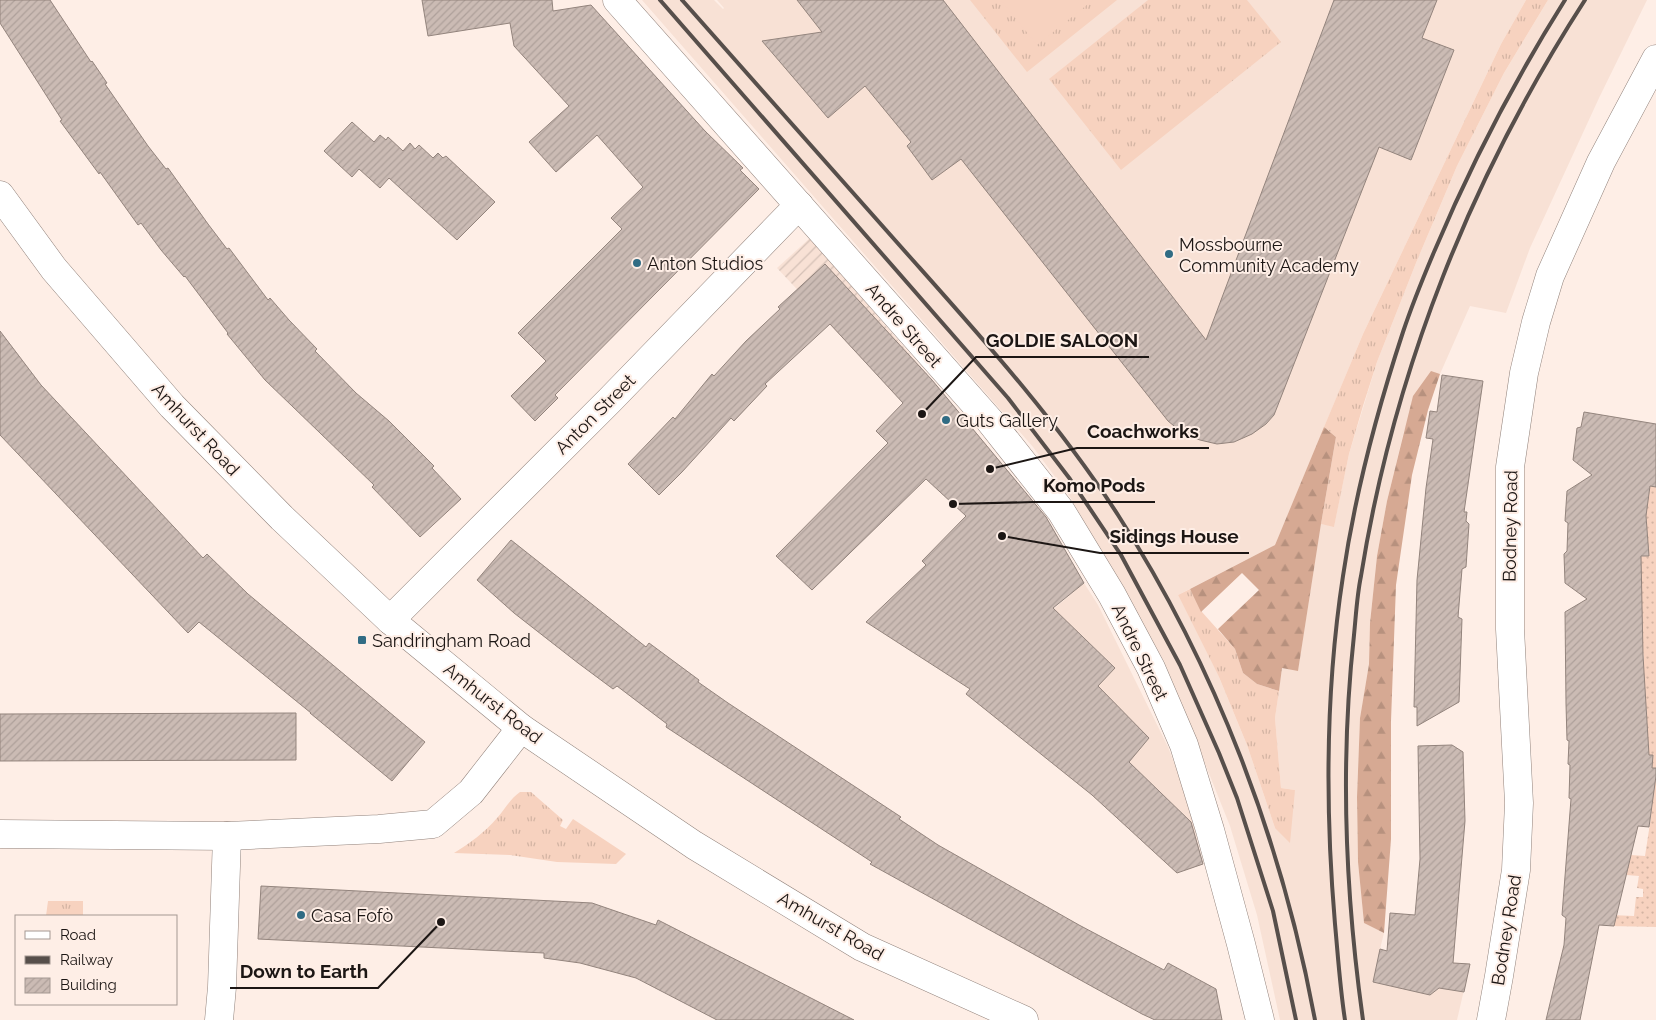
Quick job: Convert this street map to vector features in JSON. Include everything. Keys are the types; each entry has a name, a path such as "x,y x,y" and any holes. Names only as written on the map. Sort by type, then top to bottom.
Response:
{"street":[{"name":"Andre Street","path":"617,0 990,421 1061,511 1112,595 1151,668 1184,745 1210,830 1260,1020"},
{"name":"Bodney Road","path":"1491,1020 1516,870 1519,803 1510,629 1510,467 1524,373 1536,322 1550,276 1601,162 1656,59"},
{"name":"Amhurst Road","path":"0,195 54,269 172,406 282,518 390,620 520,728 694,845 862,947 1024,1020"},
{"name":"Anton Street","path":"390,620 610,400 799,205"},
{"path":"0,834 227,836 378,829 433,824 471,792 520,728"},
{"path":"219,1020 222,987 227,836"}],"shaded area":[{"name":"Mossbourne Community Academy","path":"642,0 714,0 723,9 717,0 1526,0 1501,44 1363,334 1275,545 1178,595 1219,677 1247,745 1275,828 1295,790 1281,788 1275,718 1282,668 1298,670 1321,524 1334,526 1349,454 1377,362 1457,166 1504,73 1548,0 1647,0 1599,98 1530,248 1506,313 1470,306 1440,374 1431,372 1404,431 1387,501 1377,556 1370,623 1369,664 1360,718 1357,797 1358,862 1364,923 1384,933 1380,949 1414,959 1470,964 1457,1020 1280,1020 1257,915 1230,826 1164,661 1070,497 1033,447"},
{"path":"810,238 927,374 900,399 777,268"},
{"path":"1084,583 1098,605 1168,747 1186,794 1203,864 1177,873 1092,795 966,694 1050,612"}],"green space":[{"path":"970,0 1117,0 1027,72"},
{"path":"1001,0 1093,0 1037,45"},
{"path":"1148,0 1247,0 1281,42 1121,170 1049,79"},
{"path":"1526,0 1548,0 1504,73 1457,166 1377,362 1349,454 1334,527 1321,524 1336,437 1324,427 1363,334 1501,44"},
{"path":"1431,371 1440,374 1428,410 1412,475 1396,585 1391,721 1391,839 1384,933 1364,923 1358,862 1357,797 1360,718 1369,664 1370,623 1377,556 1387,501 1413,396"},
{"path":"1324,427 1336,437 1298,671 1282,668 1279,691 1257,684 1243,673 1235,649 1218,629 1259,590 1242,573 1201,612 1190,589 1275,545"},
{"path":"1650,486 1656,487 1656,768 1652,768 1653,755 1621,755 1647,721 1647,709 1641,708 1638,662 1644,662 1643,650 1638,650 1613,558 1649,556 1646,517 1611,499 1648,501"},
{"path":"1190,589 1202,612 1235,649 1243,673 1257,684 1279,691 1275,718 1281,788 1295,790 1290,843 1275,828 1247,745 1219,677 1178,595"},
{"path":"1652,779 1656,779 1656,927 1610,926 1611,915 1634,916 1636,897 1643,897 1643,889 1637,888 1639,876 1614,874 1616,854 1645,856 1651,817"},
{"path":"520,792 531,792 563,820 560,826 566,829 573,819 626,854 616,864 557,862 510,855 454,853 487,828"},
{"path":"48,901 83,901 83,915 46,915"}],"building":[{"path":"0,0 50,0 148,146 166,169 168,168 208,224 227,249 229,248 268,300 270,298 317,349 315,351 356,393 389,421 434,466 432,468 461,499 420,537 372,487 374,485 265,380 227,334 185,276 161,250 141,223 138,225 60,121 62,120 0,23"},
{"path":"422,0 552,0 553,11 591,5 705,131 743,168 740,170 759,189 555,395 558,398 535,421 511,396 546,361 518,333 622,229 611,218 643,187 597,135 556,172 529,142 569,106 514,46 510,23 428,36"},
{"path":"797,0 943,0 1206,340 1334,0 1437,0 1422,38 1454,50 1411,160 1379,147 1274,415 1266,424 1252,434 1234,442 1217,444 1185,435 1168,421 961,159 932,180 907,146 911,142 865,86 828,118 762,41 822,32"},
{"path":"352,122 374,142 380,135 386,140 388,137 403,151 410,143 415,149 419,145 433,158 438,153 443,158 446,156 495,202 457,240 389,178 380,188 359,169 352,177 324,151"},
{"path":"825,264 932,380 1046,517 1084,583 1053,608 1115,668 1098,686 1149,738 1129,762 1191,822 1203,864 1177,873 1092,795 966,694 970,689 866,622 926,565 922,561 966,516 926,479 812,590 776,556 888,443 876,431 903,403 830,324 765,384 767,386 734,421 731,418 659,495 628,464 673,417 675,419 712,374 714,376 746,341 780,309 778,307"},
{"path":"0,331 41,385 203,558 207,554 248,594 425,742 392,781 199,622 188,633 0,435"},
{"path":"1442,375 1483,381 1464,512 1467,512 1466,521 1469,524 1466,567 1462,569 1458,617 1462,619 1459,702 1417,726 1417,707 1414,707 1417,580 1433,439 1426,438 1430,411 1437,412"},
{"path":"1584,412 1656,424 1656,487 1650,486 1646,516 1649,556 1641,556 1643,655 1649,755 1653,755 1652,768 1656,768 1656,776 1649,827 1638,826 1614,926 1599,925 1580,1020 1546,1020 1564,945 1566,918 1562,915 1571,799 1569,798 1569,741 1567,740 1565,612 1587,599 1565,583 1564,554 1567,551 1568,523 1565,521 1567,491 1592,475 1573,460 1577,428 1581,427"},
{"path":"511,540 646,647 649,643 728,703 901,817 899,819 938,845 1079,925 1164,970 1168,963 1216,989 1222,1020 1155,1020 1142,1014 870,864 872,862 666,727 667,724 617,686 613,689 578,663 514,613 477,580"},
{"path":"296,713 296,760 0,761 0,714"},
{"path":"1452,745 1463,752 1465,821 1453,963 1470,964 1464,992 1439,988 1430,995 1373,982 1380,949 1387,951 1390,913 1415,915 1420,859 1418,746"},
{"path":"261,886 592,903 656,925 658,920 854,1020 717,1020 636,978 580,963 544,958 544,953 258,939"}],"railway":[{"path":"660,0 1008,398 1070,479 1121,555 1180,665 1237,798 1273,911 1296,1020"},
{"path":"682,0 992,350 1045,414 1118,515 1153,573 1185,633 1215,695 1241,758 1264,822 1284,887 1301,953 1315,1020"},
{"path":"1345,1020 1339,972 1332,880 1328,750 1337,620 1348,545 1360,484 1393,362 1410,312 1434,252 1494,123 1528,61 1565,0"},
{"path":"1363,1020 1352,924 1346,828 1347,731 1358,598 1375,499 1394,424 1417,349 1443,276 1473,205 1507,135 1544,67 1585,0"}],"place":[{"name":"Mossbourne Community Academy","path":"1169,254"},
{"name":"Anton Studios","path":"637,263"},
{"name":"GOLDIE SALOON","path":"922,414"},
{"name":"Guts Gallery","path":"946,420"},
{"name":"Coachworks","path":"990,469"},
{"name":"Komo Pods","path":"953,504"},
{"name":"Sidings House","path":"1002,536"},
{"name":"Sandringham Road","path":"362,640"},
{"name":"Casa Fofò","path":"301,915"},
{"name":"Down to Earth","path":"441,922"}]}
